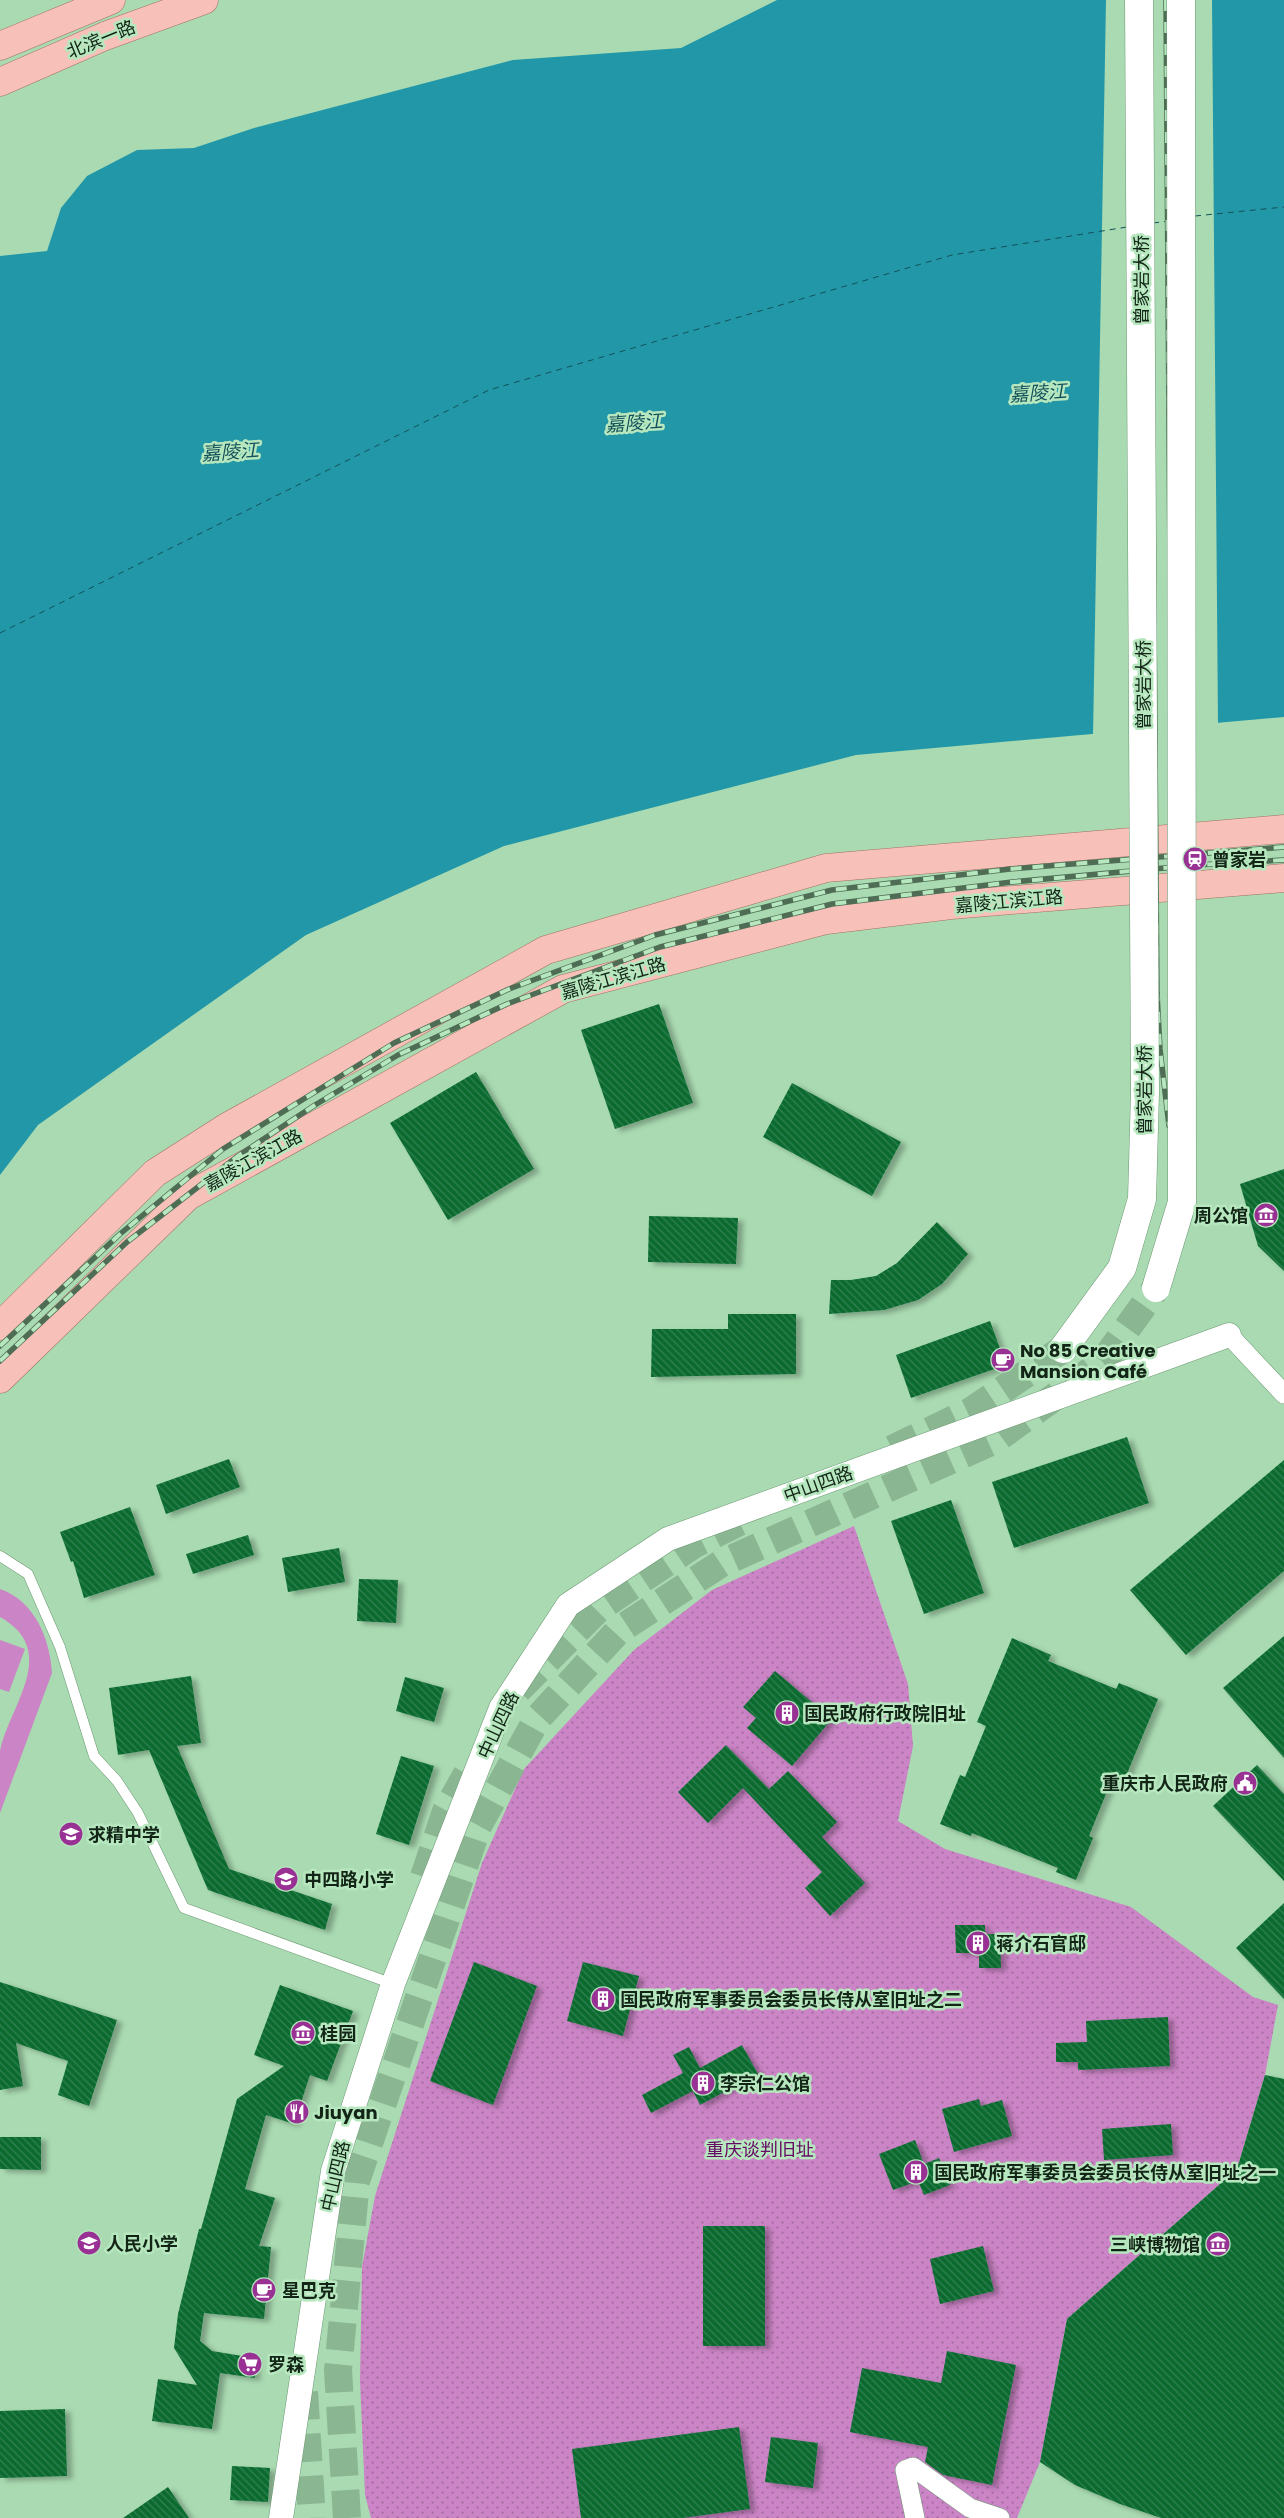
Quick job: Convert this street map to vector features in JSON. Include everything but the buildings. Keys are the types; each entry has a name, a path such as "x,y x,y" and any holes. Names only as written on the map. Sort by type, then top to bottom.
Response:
{"main road":[{"name":"北滨一路","path":"0,46 111,0"},
{"name":"北滨一路","path":"0,82 106,36 204,0"},
{"name":"曾家岩大桥","path":"1063,1349 1122,1268 1142,1198 1145,1092 1139,0"},
{"path":"1156,1288 1182,1202 1181,0"},
{"path":"0,1326 155,1173 227,1127 546,950 826,868 1284,829"},
{"name":"嘉陵江滨江路","path":"0,1379 188,1196 564,989 826,920 951,905 1284,878"}],"street":[{"path":"1229,1335 1284,1394"},
{"name":"中山四路","path":"280,2518 333,2171 393,1984 501,1708 568,1605 668,1539 1229,1335"},
{"path":"915,2518 905,2470 913,2467 970,2508 1000,2518"}],"lane":[{"path":"0,1556 28,1574 60,1647 94,1756 117,1781 138,1813 184,1908 393,1984"}],"green space":[{"name":"重庆谈判旧址","path":"854,1526 908,1684 913,1746 898,1821 945,1849 1131,1907 1253,1997 1278,2005 1265,2075 1237,2169 1067,2319 1040,2462 1017,2518 371,2518 365,2495 360,2381 362,2267 375,2196 482,1863 524,1769 634,1650 712,1590"},
{"path":"0,1589 23,1602 38,1623 48,1647 52,1673 0,1813 0,1751 26,1680 29,1662 27,1646 18,1631 0,1617"},
{"path":"0,1640 25,1649 9,1692 0,1689"}],"water":[{"name":"嘉陵江","path":"777,0 1284,0 1284,717 856,755 504,846 306,935 38,1125 0,1175 0,256 47,251 61,208 87,176 137,150 194,148 254,128 513,60 681,48"}],"pier":[{"path":"1106,0 1212,0 1218,725 1093,736"}],"ferry route":[{"path":"1195,216 1284,207"},
{"path":"1153,223 1169,221"},
{"path":"0,633 489,390 952,255 1127,227"}],"tunnel":[{"path":"347,2518 338,2370 356,2181 478,1826 537,1719 619,1630 722,1563 995,1440 1103,1362 1156,1288"},
{"path":"892,1449 971,1411 1063,1349"},
{"path":"518,1690 599,1608 693,1545 743,1520"},
{"path":"424,1877 446,1811 471,1767"},
{"path":"304,2392 312,2518"}],"railway":[{"path":"1149,0 1157,993 1160,1049 1169,1126"},
{"path":"1166,0 1173,992 1176,1047 1186,1130"},
{"path":"0,1346 120,1234 223,1149 394,1043 509,989 655,935 832,890 1010,869 1284,847"},
{"path":"0,1361 127,1242 238,1156 315,1105 398,1055 507,1004 660,947 832,904 1012,882 1197,865 1284,860"}],"place":[{"name":"曾家岩","path":"1195,859"},
{"name":"周公馆","path":"1266,1215"},
{"name":"No 85 Creative Mansion Café","path":"1003,1360"},
{"name":"国民政府行政院旧址","path":"787,1713"},
{"name":"重庆市人民政府","path":"1245,1783"},
{"name":"求精中学","path":"71,1834"},
{"name":"中四路小学","path":"286,1879"},
{"name":"蒋介石官邸","path":"978,1943"},
{"name":"国民政府军事委员会委员长侍从室旧址之二","path":"603,1999"},
{"name":"桂园","path":"303,2033"},
{"name":"李宗仁公馆","path":"703,2083"},
{"name":"Jiuyan","path":"297,2112"},
{"name":"国民政府军事委员会委员长侍从室旧址之一","path":"916,2172"},
{"name":"人民小学","path":"89,2243"},
{"name":"三峡博物馆","path":"1218,2244"},
{"name":"星巴克","path":"264,2290"},
{"name":"罗森","path":"250,2364"}]}
